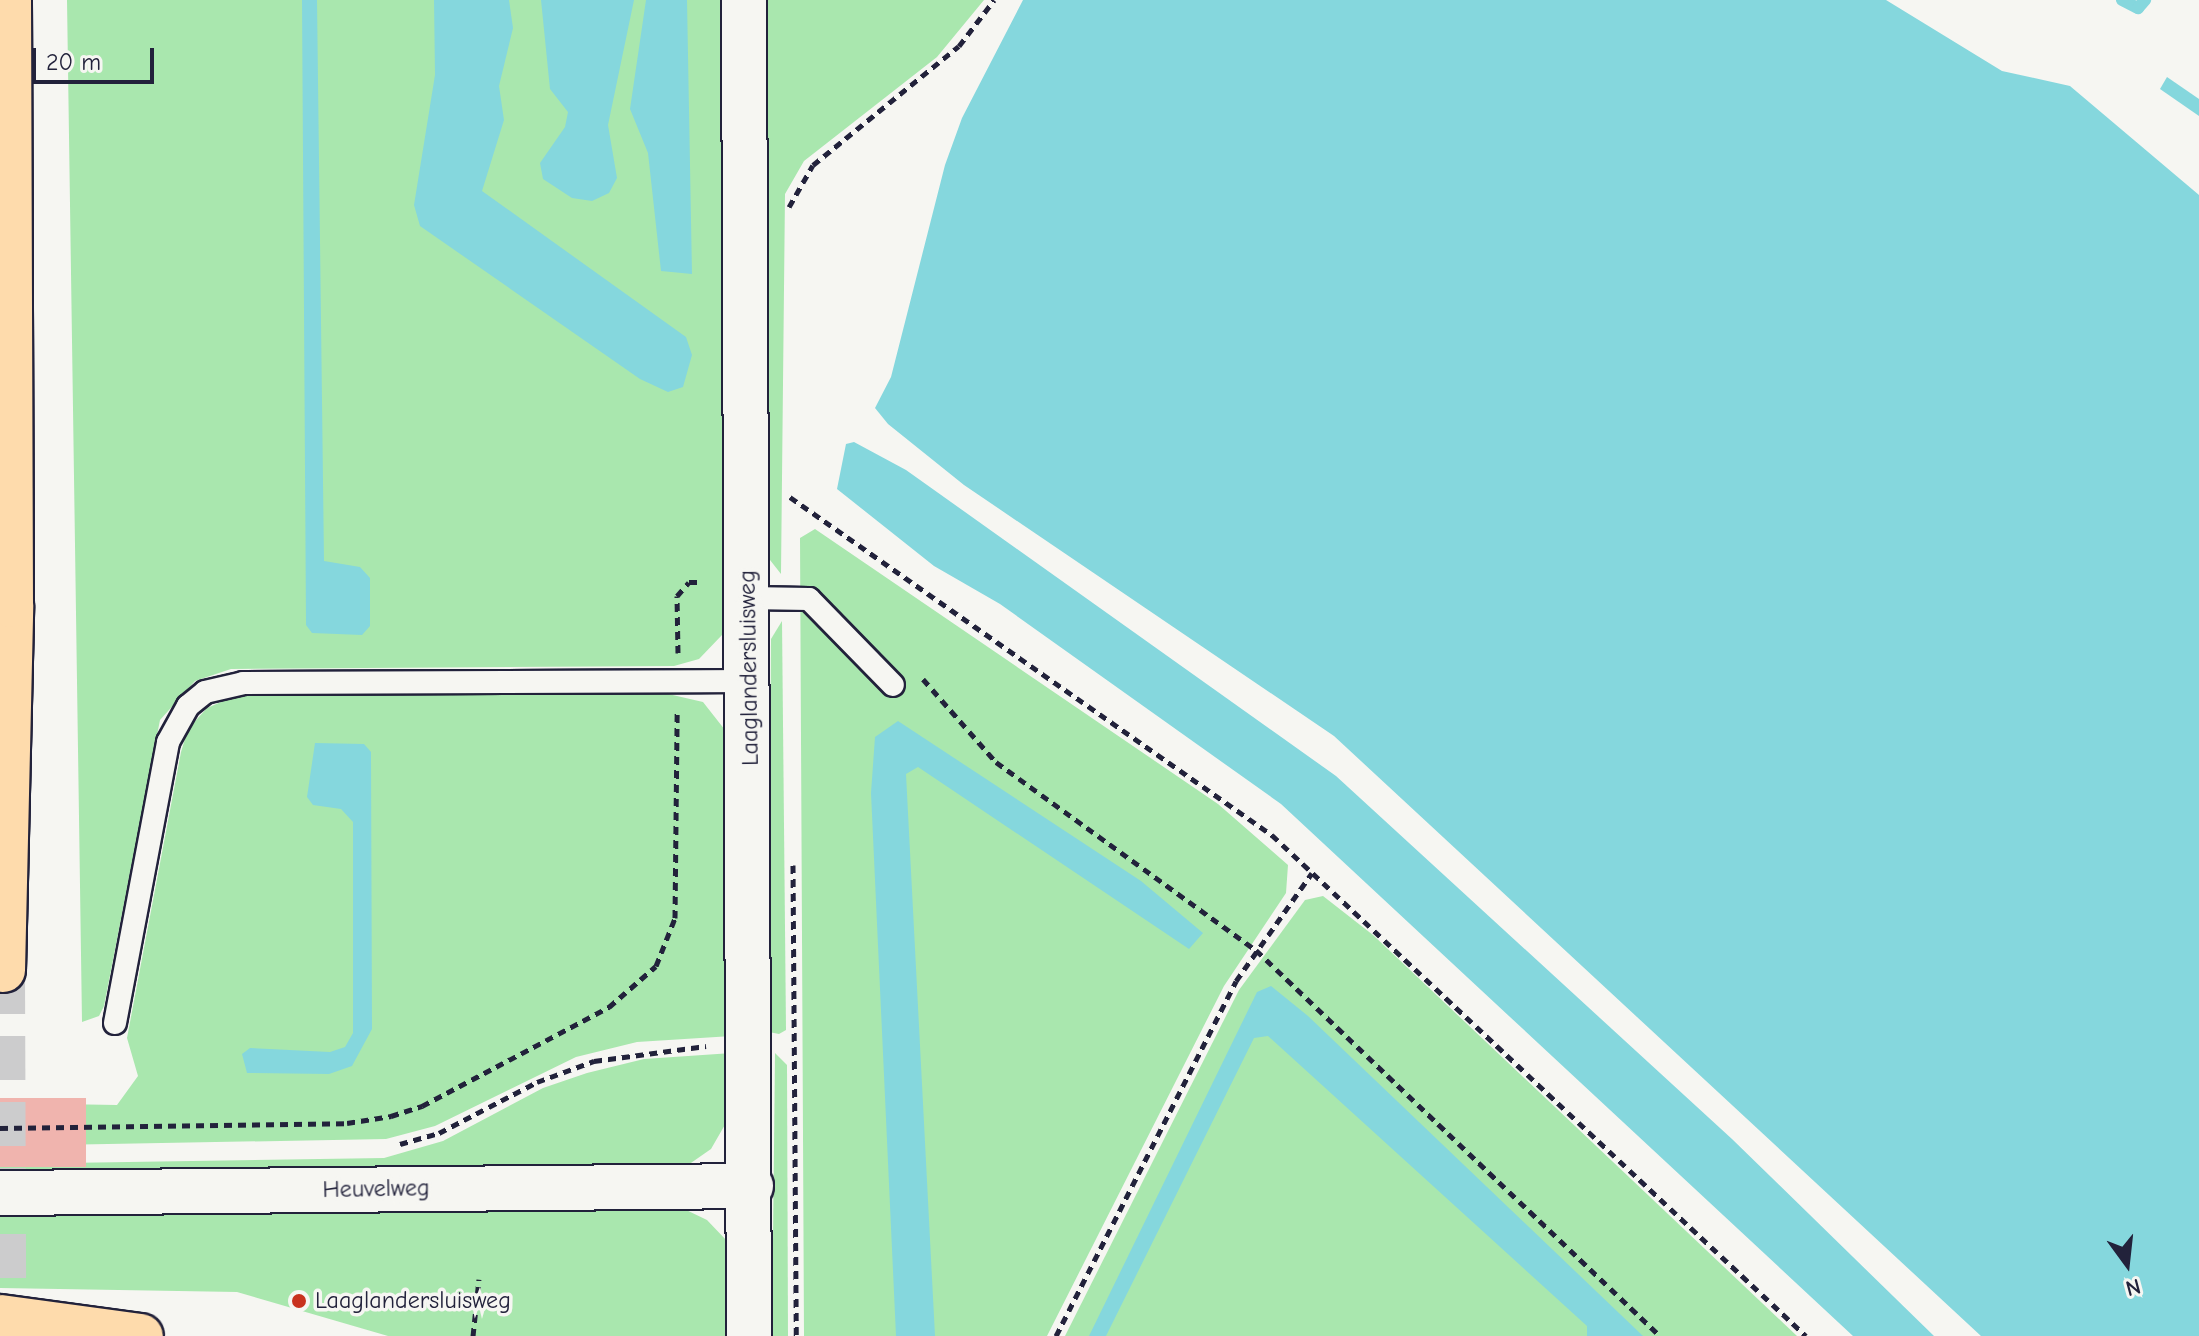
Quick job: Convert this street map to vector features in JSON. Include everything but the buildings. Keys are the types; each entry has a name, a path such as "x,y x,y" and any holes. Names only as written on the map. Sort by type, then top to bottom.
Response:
{"main road":[{"path":"3,970 11,605 9,0"},
{"path":"0,1317 141,1336"}],"street":[{"name":"Laaglandersluisweg","path":"744,0 752,1044 749,1336"},
{"name":"Heuvelweg","path":"0,1193 751,1186"}],"lane":[{"path":"748,591 809,599 893,685"},
{"path":"115,1023 168,742 188,706 205,692 243,683 750,681"}],"path":[{"path":"789,222 797,185 813,165 959,46 994,0"},
{"path":"790,481 790,497 1201,782 1312,873 1806,1336"},
{"path":"0,1128 317,1124 391,1116 422,1106 609,1007 656,966 675,918 681,588 689,582 748,591"},
{"path":"918,674 996,762 1256,950 1660,1336"},
{"path":"1056,1336 1256,950 1312,873"},
{"path":"391,1147 439,1133 537,1082 594,1061 638,1051 752,1044"},
{"path":"473,1336 479,1279"}],"green space":[{"path":"67,0 726,0 722,635 699,659 674,666 231,669 195,681 160,720 104,1006 99,1016 82,1022"},
{"path":"761,0 984,0 937,57 804,161 785,194 781,574 770,560"},
{"path":"815,529 1218,804 1288,865 1286,893 1224,986 1047,1336 804,1336 800,538"},
{"path":"782,621 786,1030 779,1034 769,1032 771,639"},
{"path":"664,693 703,702 725,730 732,1036 637,1042 576,1057 435,1126 386,1139 0,1146 0,1103 117,1105 138,1076 127,1038 181,752 188,729 207,708 235,696"},
{"path":"1323,896 1373,935 1797,1336 1065,1336 1239,990 1305,900"},
{"path":"732,1053 730,1116 711,1149 688,1165 0,1175 0,1164 384,1158 443,1141 543,1088 587,1073 644,1059"},
{"path":"775,1053 787,1065 788,1336 772,1336"},
{"path":"680,1207 707,1220 727,1241 733,1263 727,1336 388,1336 237,1292 0,1288 0,1212"}],"water":[{"path":"302,0 317,0 324,561 360,567 370,578 370,626 362,635 312,633 306,625"},
{"path":"434,0 509,0 513,28 499,86 504,120 482,191 686,337 692,355 683,387 668,392 640,379 420,226 414,205 435,75"},
{"path":"541,0 634,0 608,125 617,178 609,193 592,201 572,198 543,179 540,163 565,127 568,112 550,89"},
{"path":"646,0 687,0 692,274 661,271 648,153 630,109"},
{"path":"1023,0 1886,0 2002,71 2070,86 2199,195 2199,1336 1981,1336 1334,736 964,485 888,424 875,408 891,377 945,165 962,118"},
{"path":"2167,77 2199,99 2199,116 2160,89"},
{"path":"854,442 906,470 1336,776 1732,1139 1934,1336 1853,1336 1281,804 1000,604 934,566 837,489 846,444"},
{"path":"898,721 1141,881 1203,933 1189,949 918,767 906,774 935,1336 896,1336 871,793 875,737"},
{"path":"315,743 364,744 371,752 372,1029 352,1066 329,1074 247,1073 242,1054 250,1048 330,1052 345,1047 353,1033 353,822 341,809 313,805 307,797"},
{"path":"1271,986 1308,1016 1643,1336 1587,1336 1587,1326 1268,1036 1254,1038 1106,1336 1089,1336 1257,992"}],"waterway":[{"path":"2122,0 2138,8 2145,0"}],"tunnel":[{"path":"3,970 4,1336"}],"place":[{"name":"Laaglandersluisweg","path":"299,1301"}]}
